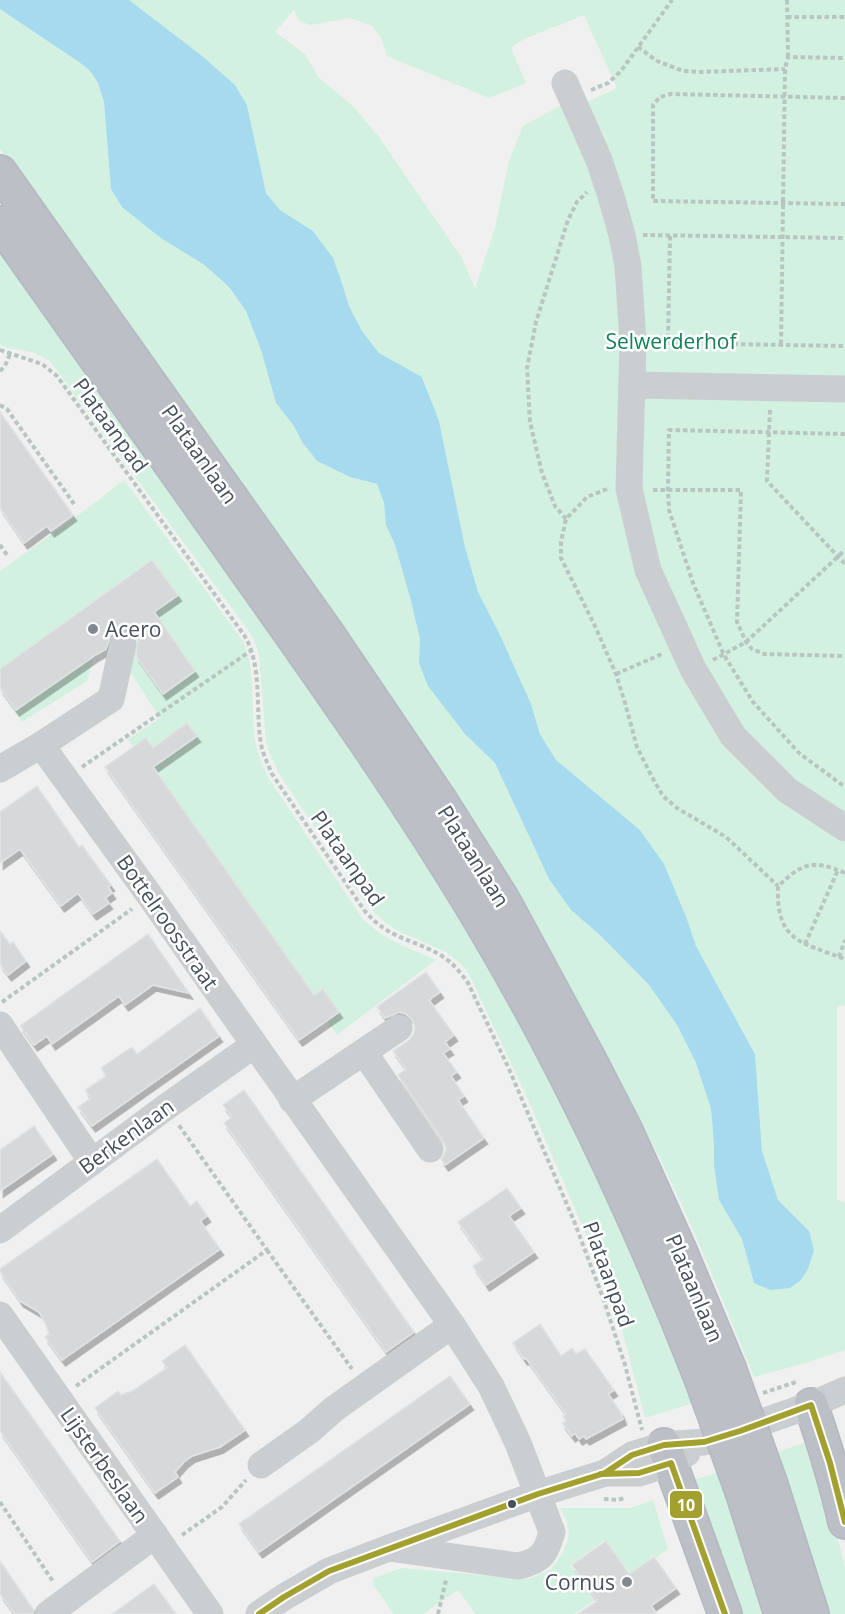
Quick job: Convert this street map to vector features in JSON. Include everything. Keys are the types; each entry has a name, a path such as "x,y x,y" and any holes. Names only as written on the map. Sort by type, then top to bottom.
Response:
{"highway":[{"name":"Plataanlaan","path":"0,172 327,633 440,800 503,900 626,1131 676,1240 715,1373 756,1486 812,1614"},
{"name":"Plataanlaan","path":"0,223 355,725 420,823 536,1018 599,1141 654,1263 715,1373"},
{"path":"811,1405 836,1484 845,1522"},
{"path":"659,1447 724,1614"},
{"name":"Plataanlaan","path":"756,1486 766,1563 781,1614"}],"street":[{"path":"568,90 607,183 628,266 633,341 628,489 648,570 693,669 733,735 787,790 845,828"},
{"path":"632,385 845,389"},
{"path":"0,769 111,699 123,644"},
{"name":"Bottelroosstraat","path":"41,744 452,1325 491,1386 518,1443 552,1532 548,1546 540,1557 531,1563 518,1566 389,1548"},
{"path":"0,1025 92,1162"},
{"path":"292,1100 399,1028"},
{"name":"Berkenlaan","path":"0,1230 254,1045"},
{"path":"360,1055 368,1058 430,1149"},
{"name":"Lijsterbeslaan","path":"0,1316 210,1614"},
{"path":"261,1465 309,1431 334,1409 452,1325"},
{"path":"259,1614 329,1571 389,1548 538,1494 605,1473 639,1473 659,1447 704,1442 740,1431 845,1390"},
{"path":"57,1608 159,1541"}],"path":[{"path":"568,90 608,83 621,71 672,0"},
{"path":"781,344 784,96 788,57 787,0"},
{"path":"787,17 845,17"},
{"path":"638,47 657,61 683,71 785,69"},
{"path":"788,57 845,58"},
{"path":"845,98 672,94 660,97 653,105 653,201 845,204"},
{"path":"566,519 555,506 542,473 530,422 527,369 536,322 568,220 578,202 591,189 607,183"},
{"path":"622,235 845,238"},
{"path":"670,236 668,343 845,346"},
{"name":"Plataanpad","path":"0,350 42,364 57,376 248,642 252,650 263,754 272,774 371,920 388,933 441,956 464,977 509,1068 574,1221 625,1365 659,1447"},
{"path":"0,371 10,354"},
{"path":"771,388 767,481 845,564"},
{"path":"0,405 7,409 74,504"},
{"path":"845,434 669,430 669,510 693,583 724,655 753,702 799,753 845,787"},
{"path":"0,545 7,555"},
{"path":"693,669 746,642 845,550"},
{"path":"616,674 682,645"},
{"path":"65,778 252,650"},
{"path":"845,873 818,865 805,865 778,886 777,904 780,918 788,934 804,944 845,959"},
{"path":"804,944 838,870"},
{"path":"0,1003 150,896"},
{"path":"839,957 845,940"},
{"path":"166,1107 365,1387"},
{"path":"58,1398 267,1250"},
{"path":"159,1541 222,1507 261,1465"},
{"path":"0,1502 57,1608"},
{"path":"438,1614 451,1556"}],"green space":[{"name":"Selwerderhof","path":"129,0 845,0 845,1006 837,1006 837,1200 845,1203 845,1350 754,1377 695,1235 659,1156 573,997 536,935 0,149 0,9 90,71 98,84 104,103 111,189 162,239 203,264 227,286 246,311 261,350 276,403 317,461 350,477 377,484 384,503 386,525 395,545 411,601 428,686 465,734 495,763 549,879 571,910 601,936 649,985 677,1025 696,1063 711,1109 714,1166 719,1200 742,1239 754,1283 809,1231 778,1200 762,1151 755,1053 696,946 664,864 640,830 556,760 540,734 531,704 478,592 465,547 439,421 423,378 379,353 362,331 349,306 333,258 309,228 280,210 266,193 247,105 235,85 201,55","holes":["294,10 299,21 310,25 350,18 372,26 381,38 387,56 489,98 526,83 511,48 524,39 584,15 617,88 585,103 594,179 560,106 523,126 509,161 495,228 475,288 462,258 379,137 353,106 319,78 305,54 275,32"]},
{"path":"0,245 391,803 509,999 596,1166 640,1263 694,1403 645,1418 619,1318 587,1237 530,1104 469,974 446,952 398,931 383,921 367,905 279,774 266,741 259,655 248,630 50,361 32,352 0,345"},
{"path":"124,480 243,641 250,664 256,744 260,760 269,779 363,919 388,938 436,960 337,1035 128,739 160,718 114,647 94,656 87,681 22,722 0,690 0,571"},
{"path":"814,1439 845,1568 845,1614 828,1614 778,1452"},
{"path":"722,1471 769,1614 742,1614 688,1482"},
{"path":"653,1500 668,1549 656,1558 654,1555 650,1558 651,1561 631,1575 605,1540 570,1565 594,1601 574,1614 476,1614 458,1590 423,1614 394,1614 373,1585 374,1578 401,1568 529,1579 550,1570 563,1553 569,1534 567,1522 560,1508 630,1508"}],"water":[{"path":"0,0 129,0 201,55 235,85 247,105 266,193 280,210 313,231 333,258 349,306 362,331 379,353 422,377 439,421 465,547 478,592 531,704 540,734 556,760 640,830 664,864 696,946 755,1054 762,1151 778,1200 809,1231 814,1250 808,1269 801,1280 790,1288 770,1290 754,1283 742,1239 719,1200 714,1166 711,1109 696,1063 677,1025 649,985 601,936 571,910 549,879 495,763 465,734 428,686 419,663 420,639 411,601 395,545 386,525 384,503 377,484 350,477 317,461 302,442 294,426 276,403 261,350 246,311 228,286 203,264 162,239 122,207 111,189 104,102 98,83 90,71 0,9"}],"building":[{"path":"0,412 73,515 51,531 47,526 24,543 0,508"},
{"name":"Acero","path":"152,560 178,595 154,612 195,671 163,694 136,656 138,640 134,633 127,629 119,629 111,634 106,649 16,710 0,688 0,669"},
{"path":"187,723 197,736 153,767 314,995 323,989 339,1012 299,1040 105,767 146,738 153,748"},
{"path":"37,786 79,847 82,845 111,885 108,887 112,893 105,898 109,903 93,914 78,893 61,906 20,849 0,863 0,812"},
{"path":"0,931 10,944 13,942 26,961 8,975 0,964"},
{"path":"148,934 189,993 153,985 125,1005 119,996 52,1044 47,1036 34,1045 20,1026"},
{"path":"426,972 440,992 429,1000 454,1035 445,1042 450,1049 443,1053 457,1072 451,1076 464,1096 458,1100 484,1138 445,1165 441,1159 446,1148 443,1140 398,1075 406,1069 393,1051 413,1035 415,1028 412,1020 406,1014 399,1012 385,1018 377,1007"},
{"path":"200,1008 219,1036 92,1126 78,1107 91,1098 85,1090 106,1076 101,1068 132,1047 137,1054"},
{"path":"244,1090 414,1332 386,1352 224,1123 232,1117 223,1105"},
{"path":"34,1126 53,1154 0,1191 0,1150"},
{"path":"157,1159 190,1206 197,1201 207,1216 200,1221 220,1249 62,1360 45,1337 49,1334 39,1312 20,1301 0,1269"},
{"path":"507,1188 521,1208 509,1216 534,1252 486,1285 473,1266 484,1259 458,1222"},
{"path":"540,1324 561,1356 572,1348 576,1354 585,1349 614,1390 608,1394 623,1419 586,1439 584,1436 579,1439 575,1433 572,1436 562,1423 566,1421 563,1416 566,1414 513,1343"},
{"path":"185,1345 245,1430 220,1447 192,1456 175,1472 178,1477 155,1493 95,1408 118,1391 121,1395 134,1390 167,1368 162,1361"},
{"path":"0,1372 120,1541 92,1562 0,1431"},
{"path":"450,1376 470,1404 259,1552 239,1524"},
{"name":"Cornus","path":"606,1541 629,1574 654,1557 676,1588 651,1606 657,1614 578,1614 597,1601 572,1565"},
{"path":"0,1561 33,1609 33,1614 15,1614 0,1594"},
{"path":"154,1584 176,1614 112,1614"}],"transit line":[{"name":"10","path":"259,1614 329,1571 538,1494 605,1473 632,1455 664,1445 704,1442 811,1405 830,1463 845,1522"},
{"name":"10","path":"601,1474 639,1473 671,1463 725,1614"}],"place":[{"name":"Acero","path":"93,629"},
{"name":"Cornus","path":"627,1582"}]}
